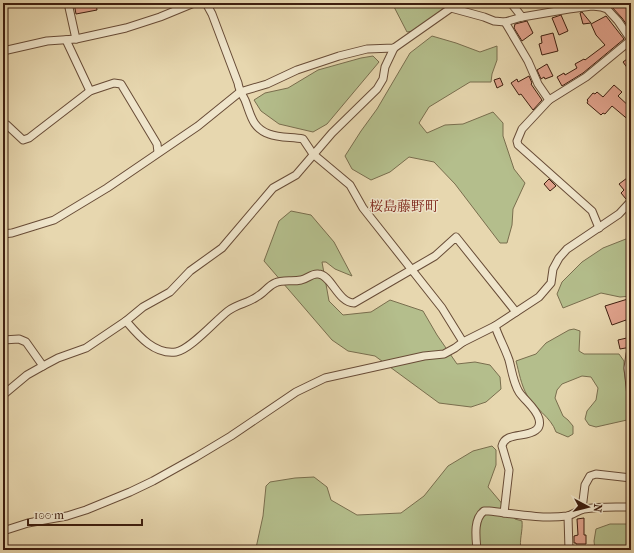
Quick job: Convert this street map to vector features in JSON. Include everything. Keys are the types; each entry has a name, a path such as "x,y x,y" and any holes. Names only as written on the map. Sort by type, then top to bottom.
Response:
{"street":[{"path":"68,3 76,39"},
{"path":"3,51 47,41 76,39 126,28 194,3"},
{"path":"206,3 212,14 251,119 259,129 270,134 303,139 313,154 350,185 363,208 442,308 463,342"},
{"path":"444,3 451,8 494,21 504,22 522,17 592,4 607,9 618,21 631,40 586,77 549,100 522,129 517,141 518,145 592,211 599,228"},
{"path":"511,3 522,17"},
{"path":"3,395 28,375 58,358 86,348 126,321 143,307 170,292 190,271 222,248 273,188 296,175 332,133 377,89 383,79 385,67 394,48 451,8"},
{"path":"504,22 528,61 538,84 549,100"},
{"path":"66,40 90,91"},
{"path":"3,234 12,233 54,220 107,188 198,126 240,92 267,84 297,70 339,56 367,49 394,48"},
{"path":"3,123 23,140 29,138 90,91 114,83 121,84 157,144 158,152"},
{"path":"3,531 28,523 67,516 130,492 196,457 231,436 296,392 325,378 424,356 444,354 463,342 495,326 538,297 551,283 553,270 567,249 619,214 631,201"},
{"path":"126,321 140,338 152,346 167,351 177,352 187,347 229,310 257,297 275,283 288,280 289,282 303,280 313,274 319,274 324,277 344,299 348,302 354,303 435,256 456,237 516,312"},
{"path":"495,326 503,344 516,384 520,392 538,416 539,424 538,428 533,432 508,438 503,443 502,446 509,470 504,513"},
{"path":"3,340 19,339 26,342 43,366"},
{"path":"631,354 628,368 631,396"},
{"path":"582,509 585,485 590,476 596,474 631,478"},
{"path":"477,550 477,523 481,513 484,511 526,516 568,516 582,509 631,507"},
{"path":"568,516 569,550"}],"green space":[{"path":"392,3 444,3 443,9 413,31 407,32"},
{"path":"432,36 480,52 497,46 497,60 491,82 470,82 429,107 419,123 427,133 445,125 463,124 493,112 503,123 503,136 514,169 525,183 513,209 512,225 507,243 500,243 455,184 434,162 409,157 390,172 371,180 352,169 345,156 377,109 410,53"},
{"path":"373,56 379,62 327,124 313,132 279,124 261,111 254,100 265,93 288,88 318,70"},
{"path":"291,211 311,215 334,242 352,276 335,269 326,262 322,262 329,301 343,315 371,312 390,300 423,311 457,364 475,362 490,365 500,377 501,389 486,402 471,407 439,403 375,356 348,351 332,340 264,261 279,221"},
{"path":"631,237 631,296 620,297 601,293 563,308 557,294 562,282 582,262 603,248"},
{"path":"574,329 580,331 579,351 584,354 619,354 624,361 631,417 627,420 596,427 589,425 585,419 587,411 596,400 598,388 591,377 582,376 562,384 557,390 555,398 563,416 573,426 573,434 568,437 556,432 550,422 530,400 523,387 516,361 536,354 546,343 569,330"},
{"path":"492,446 496,450 496,465 488,487 515,519 522,521 520,543 521,550 230,550 256,548 263,516 266,486 270,482 314,477 327,487 331,500 357,515 401,513 424,496 448,466 473,451"},
{"path":"610,524 631,524 631,550 595,550 594,541 596,529"}],"building":[{"path":"74,3 96,3 97,10 76,14"},
{"path":"605,3 626,3 631,10 631,31 611,6"},
{"path":"582,12 591,23 583,24 580,13"},
{"path":"561,15 568,31 559,35 552,18"},
{"path":"606,16 624,39 583,73 562,86 557,77 564,73 565,75 577,68 575,64 584,59 585,60 605,45 596,35 591,24"},
{"path":"527,21 533,33 522,41 514,28 515,24"},
{"path":"553,33 558,51 542,55 539,44 542,43 541,36"},
{"path":"631,56 631,73 623,62"},
{"path":"547,64 553,76 545,79 544,77 541,79 537,70"},
{"path":"529,76 532,83 531,84 542,100 533,110 521,94 519,95 511,83 517,79 518,82"},
{"path":"500,78 503,85 497,88 494,80"},
{"path":"614,85 622,92 618,96 631,108 631,122 612,106 605,114 603,113 601,115 587,103 587,100 593,93 595,94 597,92 603,97"},
{"path":"631,175 631,188 628,191 631,196 626,199 621,193 624,190 619,184"},
{"path":"549,179 556,186 550,191 544,184"},
{"path":"631,298 631,333 626,320 612,325 605,306"},
{"path":"631,337 631,347 620,349 618,340"},
{"path":"584,518 584,535 586,535 586,544 576,544 574,543 574,536 578,535 577,519"}],"district":[{"name":"桜島藤野町","path":"404,206"}]}
